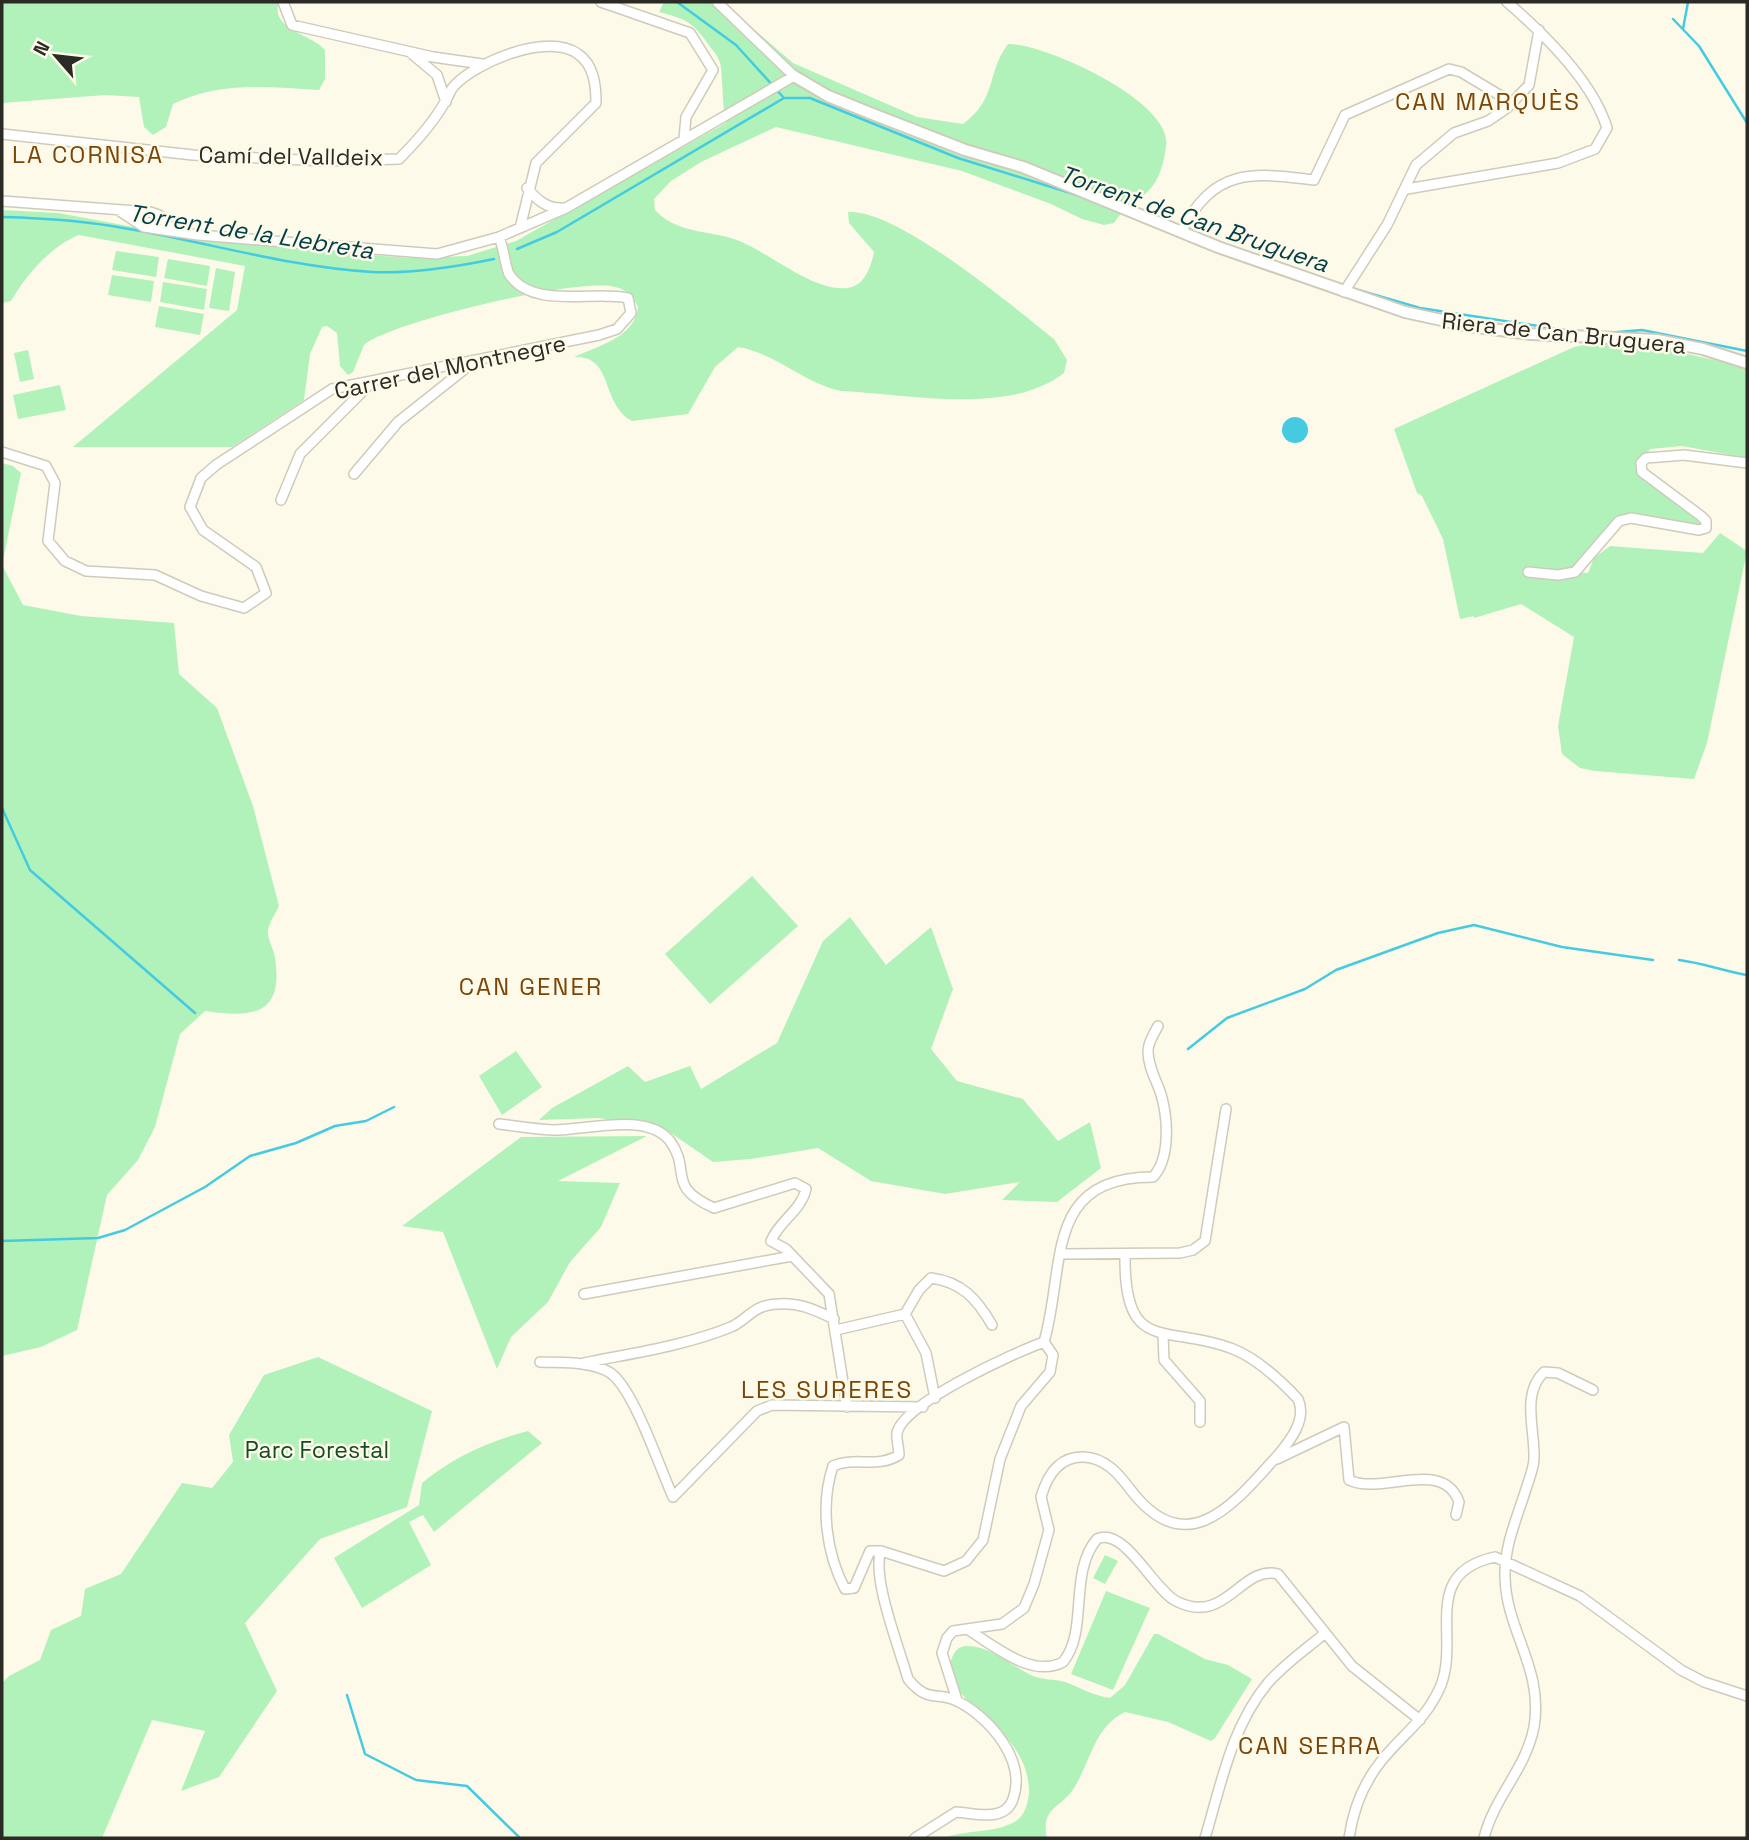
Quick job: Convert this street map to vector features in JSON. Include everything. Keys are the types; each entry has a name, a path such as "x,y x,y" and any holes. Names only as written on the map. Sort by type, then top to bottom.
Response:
{"street":[{"path":"283,2 292,25 433,57 482,64"},
{"path":"601,2 690,33 713,70 687,117 684,139"},
{"path":"121,212 144,227 211,236 437,254 499,237 566,208 794,76 717,2"},
{"path":"1407,189 1558,163 1595,149 1606,128 1600,106 1539,30 1507,2"},
{"path":"1344,292 1387,225 1400,195 1407,189 1416,165 1454,133 1488,121 1529,85 1539,30"},
{"name":"Camí del Valldeix","path":"2,134 193,155 326,161 398,159 419,139 446,102 452,88 482,64 524,51 558,46 579,54 596,79 596,103 536,163 527,188 520,229"},
{"path":"408,50 437,75 446,102"},
{"path":"1181,232 1193,209 1215,185 1242,177 1276,175 1314,180 1345,115 1449,69 1461,72 1511,102"},
{"name":"Riera de Can Bruguera","path":"794,76 828,96 965,149 1023,167 1181,232 1405,313 1469,326 1531,334 1657,340 1747,363"},
{"path":"527,188 537,200 554,209 566,208"},
{"path":"2,201 121,212 137,210 159,215 173,230"},
{"name":"Carrer del Montnegre","path":"2,452 46,466 55,483 48,541 65,561 86,571 155,575 201,596 244,608 266,593 256,567 203,530 196,519 190,507 201,478 332,389 472,363 599,335 617,329 631,313 628,298 611,294 541,295 516,284 507,270 507,256 499,237"},
{"path":"354,474 398,422 472,363"},
{"path":"281,500 300,454 373,381"},
{"path":"1528,572 1558,575 1575,572 1619,521 1631,518 1699,530 1706,528 1706,521 1701,516 1642,472 1641,463 1646,458 1684,455 1747,463"},
{"path":"1044,1342 1054,1308 1060,1254 1072,1210 1105,1185 1129,1177 1153,1177 1158,1172 1167,1132 1162,1096 1153,1079 1148,1047 1158,1026"},
{"path":"1060,1254 1180,1253 1193,1250 1205,1241 1226,1109"},
{"path":"499,1124 554,1130 603,1124 658,1130 670,1141 677,1155 684,1184 692,1198 714,1208 795,1183 806,1189 804,1199 775,1231 771,1241 792,1256 829,1294 847,1406"},
{"path":"957,1700 942,1653 947,1638 953,1632 1002,1624 1017,1615 1028,1600 1049,1531 1041,1497 1050,1476 1064,1461 1080,1457 1097,1459 1115,1470 1154,1514 1168,1521 1193,1523 1211,1519 1227,1510 1273,1461 1298,1425 1301,1407 1298,1399 1237,1350 1163,1335 1144,1324 1130,1310 1125,1255"},
{"path":"584,1294 792,1256"},
{"path":"836,1330 905,1314 930,1278 939,1279 970,1293 992,1325"},
{"path":"540,1362 582,1363 681,1343 733,1326 753,1309 777,1304 805,1305 834,1319"},
{"path":"905,1314 926,1353 935,1398"},
{"path":"1163,1335 1164,1360 1200,1401 1200,1422"},
{"path":"1044,1342 1054,1355 1050,1372 1021,1406 1017,1416 1000,1459 983,1540 966,1561 944,1571 881,1551 870,1551 854,1588 845,1589 839,1578 827,1530 825,1501 833,1466 841,1462 886,1463 899,1455 897,1432 906,1419 974,1371 1044,1342"},
{"path":"582,1363 610,1373 625,1387 673,1497 757,1411 772,1405 923,1407"},
{"path":"1484,1838 1498,1800 1523,1761 1534,1722 1534,1679 1510,1614 1506,1562 1512,1529 1534,1461 1531,1394 1535,1381 1544,1372 1558,1373 1593,1390"},
{"path":"1273,1461 1344,1427 1349,1480 1356,1483 1436,1481 1445,1484 1456,1494 1459,1510 1456,1515"},
{"path":"967,1629 1029,1665 1048,1668 1063,1662 1072,1645 1085,1560 1097,1539 1108,1536 1121,1542 1164,1593 1190,1606 1210,1607 1222,1603 1259,1576 1278,1574 1324,1634 1362,1675 1420,1720"},
{"path":"881,1551 878,1558 882,1585 908,1679 918,1691 935,1698 957,1700 994,1729 1009,1753 1016,1787 1013,1801 996,1814 982,1816 956,1812 915,1838"},
{"path":"1349,1838 1358,1803 1375,1769 1420,1720 1444,1675 1448,1654 1444,1612 1449,1592 1460,1576 1475,1563 1495,1558 1580,1596 1681,1670 1704,1682 1747,1693"},
{"path":"1205,1838 1233,1746 1250,1710 1278,1672 1324,1634"}],"green space":[{"path":"2,2 279,2 280,19 325,50 325,79 319,90 244,87 191,97 173,104 166,127 153,135 144,127 139,97 105,95 2,103"},
{"path":"664,2 722,2 793,63 917,117 963,124 982,105 1001,55 1008,44 1049,53 1076,64 1104,78 1150,111 1163,129 1166,146 1160,172 1150,189 1124,210 1114,223 1104,225 1082,219 1051,204 962,171 776,127 701,162 671,181 654,199 655,210 672,223 747,244 819,284 833,287 847,288 858,284 869,270 874,252 849,223 848,212 869,215 895,226 954,262 1054,339 1067,360 1064,373 1041,386 1015,394 987,398 926,398 841,391 814,382 764,355 738,347 715,367 688,414 632,421 615,403 595,364 587,358 574,357 604,345 622,334 635,318 638,307 626,292 615,287 595,286 527,295 486,304 381,335 364,345 353,372 348,375 340,366 337,333 327,326 322,327 310,354 304,400 232,447 73,447 237,310 245,266 79,235 49,254 24,281 11,301 2,303 2,210 58,213 188,237 409,258 467,256 516,241 726,123 718,57 690,24 678,17 659,12"},
{"path":"116,251 159,257 156,277 112,270"},
{"path":"168,259 210,266 207,286 164,278"},
{"path":"216,268 235,272 229,311 209,308"},
{"path":"112,275 154,281 151,302 108,295"},
{"path":"163,282 207,289 204,310 160,302"},
{"path":"159,306 204,314 200,335 155,327"},
{"path":"1598,342 1642,343 1747,368 1747,458 1682,446 1650,449 1637,469 1706,521 1706,528 1617,520 1576,572 1588,573 1594,558 1610,546 1703,553 1720,533 1747,551 1707,743 1694,779 1595,771 1580,768 1562,754 1558,726 1574,637 1521,604 1474,618 1460,619 1443,539 1422,496 1417,493 1394,429 1574,347"},
{"path":"28,350 34,379 20,382 14,353"},
{"path":"60,385 66,410 18,419 13,395"},
{"path":"2,463 13,466 21,473 2,565"},
{"path":"2,565 23,605 81,616 174,623 179,674 217,708 253,806 279,906 268,931 277,977 275,991 269,1002 251,1012 237,1014 205,1011 180,1034 155,1127 138,1160 107,1195 77,1330 41,1347 2,1356"},
{"path":"752,876 798,926 710,1004 665,954"},
{"path":"850,917 886,965 931,927 953,989 931,1049 957,1081 1023,1099 1058,1141 1090,1122 1101,1168 1057,1202 1002,1200 1020,1182 945,1194 871,1181 818,1148 713,1162 665,1129 599,1118 539,1120 552,1108 628,1066 645,1082 690,1066 701,1089 777,1043 823,941"},
{"path":"516,1051 542,1087 502,1115 479,1076"},
{"path":"647,1136 558,1181 620,1183 601,1227 570,1262 548,1302 511,1337 497,1369 443,1232 402,1226 521,1137"},
{"name":"Parc Forestal","path":"318,1357 432,1411 407,1507 320,1539 245,1623 277,1691 219,1777 181,1791 205,1731 152,1720 102,1838 2,1838 2,1683 9,1676 40,1660 51,1630 81,1616 85,1589 121,1574 182,1483 212,1488 233,1462 229,1435 264,1375"},
{"name":"Parc Forestal","path":"528,1431 542,1443 434,1532 423,1515 409,1522 431,1565 362,1608 334,1558 419,1505 422,1483 446,1465 485,1445"},
{"path":"1105,1555 1118,1561 1105,1584 1093,1578"},
{"path":"1106,1591 1150,1608 1113,1690 1071,1674"},
{"path":"1154,1634 1205,1659 1228,1665 1252,1679 1215,1738 1211,1741 1168,1722 1125,1712 1106,1726 1074,1788 1049,1814 1047,1838 944,1838 999,1828 1016,1821 1026,1809 1029,1793 1025,1769 1016,1749 959,1691 952,1677 951,1661 958,1649 974,1646 1033,1676 1065,1682 1110,1698 1125,1685"}],"water":[{"path":"1295,417 1304,421 1308,430 1304,439 1295,443 1286,439 1282,430 1286,421"}],"waterway":[{"name":"Torrent de Can Bruguera","path":"677,2 736,45 784,98 810,98 958,158 1080,196"},
{"path":"1683,29 1688,2"},
{"path":"1673,19 1699,46 1747,123"},
{"name":"Torrent de la Llebreta","path":"517,249 557,232 784,98"},
{"name":"Torrent de la Llebreta","path":"2,217 66,220 113,226 280,260 372,272 433,269 494,259"},
{"name":"Torrent de Can Bruguera","path":"1348,287 1420,308 1571,331"},
{"name":"Torrent de Can Bruguera","path":"1606,333 1642,330 1747,351"},
{"path":"2,808 30,870 195,1013"},
{"path":"1188,1049 1227,1018 1305,989 1336,970 1438,933 1474,925 1562,947 1653,960"},
{"path":"1679,960 1747,975"},
{"path":"2,1241 98,1238 125,1230 205,1187 250,1156 296,1143 335,1126 366,1121 394,1107"},
{"path":"347,1695 365,1754 416,1780 467,1786 520,1838"}],"district":[{"name":"CAN MARQUÈS","path":"1488,102"},
{"name":"LA CORNISA","path":"88,155"},
{"name":"CAN GENER","path":"531,987"},
{"name":"LES SURERES","path":"827,1390"},
{"name":"CAN SERRA","path":"1310,1746"}]}
